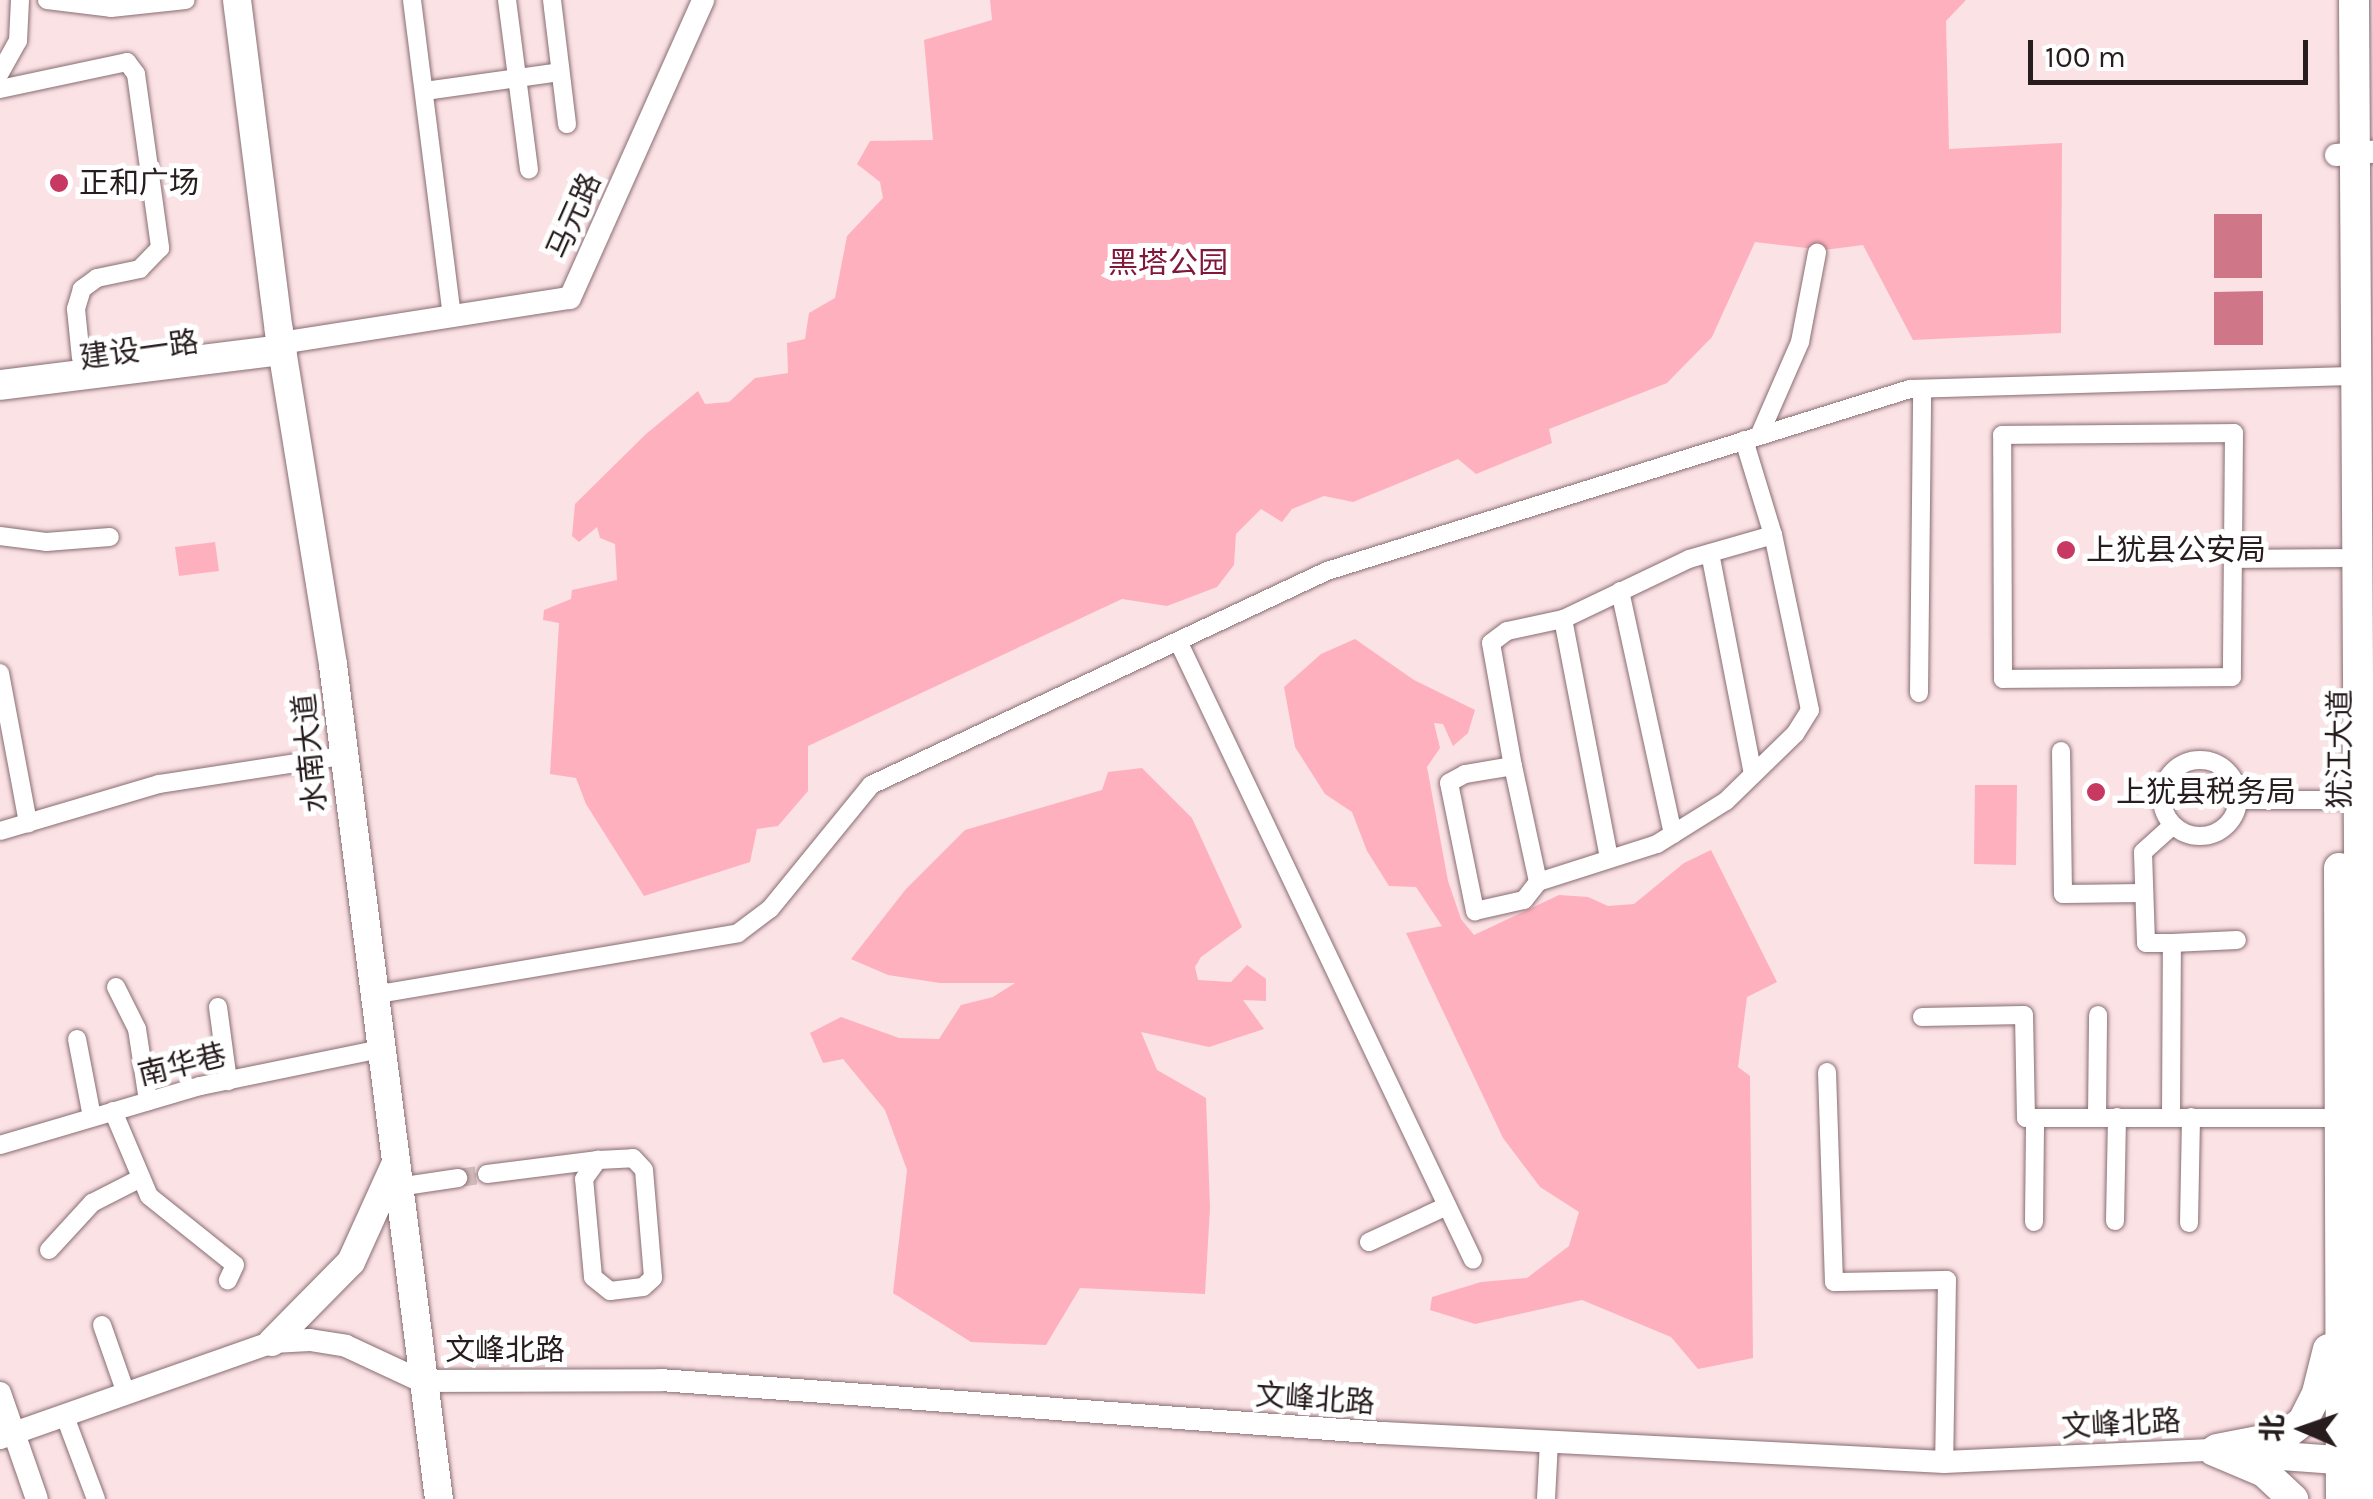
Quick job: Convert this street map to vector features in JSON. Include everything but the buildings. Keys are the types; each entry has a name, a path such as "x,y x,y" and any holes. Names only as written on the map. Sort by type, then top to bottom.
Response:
{"main road":[{"name":"水南大道","path":"237,0 281,341 333,665 421,1381 440,1499"},
{"name":"犹江大道","path":"2335,0 2354,154"},
{"name":"犹江大道","path":"2350,1290 2358,377 2354,0"},
{"name":"建设一路","path":"0,370 81,358 281,341"},
{"path":"0,385 281,341"},
{"name":"犹江大道","path":"2358,377 2341,558 2337,1118 2363,1499"},
{"path":"272,1342 351,1262 397,1175"},
{"path":"2350,1290 2373,1327"},
{"path":"2212,1450 2284,1436 2303,1420 2350,1290"},
{"path":"2212,1450 2359,1450"},
{"path":"2212,1450 2264,1472 2293,1499"},
{"name":"犹江大道","path":"2341,1499 2359,1450"}],"street":[{"path":"0,73 18,41 20,0"},
{"path":"47,0 112,8 186,0"},
{"path":"412,0 452,317"},
{"path":"507,0 529,170"},
{"path":"552,0 567,124"},
{"name":"马元路","path":"281,341 570,298 703,0"},
{"path":"0,88 126,62 136,74 160,248 140,268 97,278 82,289 76,309 81,358"},
{"path":"424,92 560,72"},
{"path":"1513,766 1465,774 1450,783 1475,911 1524,900 1538,882 1657,844 1726,801 1795,734 1810,710 1751,438 1800,342 1818,252"},
{"path":"372,995 738,932 770,909 871,785 1327,570 1751,438 1922,389 2358,377"},
{"path":"1919,693 1922,389"},
{"path":"2234,433 2233,560 2232,677 2002,679 2002,435 2234,433"},
{"path":"1538,882 1490,643 1507,631 1564,619 1710,553 1773,535"},
{"path":"0,536 46,542 110,537"},
{"path":"1710,553 1754,774"},
{"path":"2233,560 2341,558"},
{"path":"1620,591 1673,834"},
{"path":"1564,619 1610,858"},
{"path":"1179,643 1473,1260"},
{"path":"0,673 28,823"},
{"path":"2061,751 2063,894 2144,894"},
{"path":"0,831 160,784 342,756"},
{"path":"2190,760 2221,765 2236,783 2238,800 2227,826 2210,835 2190,835 2172,825 2163,807 2163,787 2170,773 2190,760"},
{"path":"2238,800 2339,800"},
{"path":"2172,825 2143,852 2146,943 2236,940"},
{"path":"2171,1117 2172,943"},
{"path":"116,987 137,1029 148,1101"},
{"path":"218,1007 228,1081"},
{"path":"1922,1017 2024,1015 2026,1118 2337,1118"},
{"path":"2097,1117 2098,1015"},
{"path":"77,1039 92,1117"},
{"name":"南华巷","path":"0,1145 148,1101 380,1049"},
{"path":"1826,1072 1834,1282 1947,1280 1944,1462"},
{"path":"112,1111 148,1196 236,1265 228,1280"},
{"path":"2116,1221 2117,1117"},
{"path":"2189,1223 2191,1117"},
{"path":"2034,1222 2035,1118"},
{"path":"487,1174 598,1160 633,1158 644,1170 654,1270 650,1282 643,1287 610,1290 592,1277 584,1179 598,1160"},
{"path":"397,1175 458,1178"},
{"path":"49,1250 92,1203 141,1178"},
{"path":"1370,1242 1447,1206"},
{"path":"102,1326 126,1393"},
{"path":"6,1435 272,1342 310,1340 346,1346 421,1381"},
{"name":"文峰北路","path":"421,1381 660,1380 1037,1411 1944,1462 2212,1450"},
{"path":"0,1393 6,1435 36,1499"},
{"path":"64,1414 96,1499"},
{"path":"1546,1499 1548,1442"}],"green space":[{"name":"黑塔公园","path":"990,0 1966,0 1946,21 1949,149 2062,143 2061,333 1913,340 1863,245 1824,250 1755,242 1712,337 1667,383 1549,429 1552,443 1476,474 1458,459 1353,502 1324,496 1292,509 1282,522 1261,509 1236,534 1234,565 1217,587 1167,606 1122,599 808,746 808,791 778,826 757,829 750,862 644,896 586,804 576,778 550,774 559,623 543,620 544,610 571,599 572,590 617,580 615,544 600,538 597,527 579,542 572,536 575,504 646,434 698,391 705,404 729,402 755,378 788,373 787,343 805,339 809,313 835,298 847,236 883,198 880,182 857,164 870,141 933,140 924,40 992,20"},
{"path":"215,542 219,571 179,576 175,547"},
{"path":"1355,639 1414,680 1475,710 1468,733 1453,746 1443,724 1434,723 1440,748 1427,767 1448,881 1461,919 1474,935 1559,895 1588,897 1608,906 1634,904 1684,863 1711,850 1777,982 1747,997 1738,1067 1750,1076 1753,1358 1698,1369 1671,1337 1582,1300 1475,1324 1430,1310 1432,1297 1481,1282 1527,1278 1569,1246 1579,1212 1540,1187 1503,1138 1406,933 1442,926 1416,887 1389,886 1367,851 1352,812 1325,794 1295,747 1284,687 1321,654"},
{"path":"1142,768 1192,818 1242,927 1201,957 1195,967 1198,980 1231,982 1247,965 1266,979 1266,1001 1243,1000 1264,1029 1209,1047 1141,1032 1157,1070 1206,1098 1210,1208 1205,1294 1080,1288 1046,1345 971,1342 893,1293 907,1170 885,1110 843,1059 823,1063 810,1033 841,1017 899,1038 939,1039 961,1005 993,997 1015,983 940,983 888,975 851,959 906,889 965,830 1102,790 1108,772"},
{"path":"1975,785 2017,785 2016,865 1974,864"}],"shaded area":[{"path":"2214,214 2262,214 2262,278 2214,278"},
{"path":"2263,291 2263,345 2214,345 2214,292"}],"tunnel":[{"path":"458,1178 487,1174"}],"place":[{"name":"正和广场","path":"59,183"},
{"name":"上犹县公安局","path":"2066,550"},
{"name":"上犹县税务局","path":"2096,792"}]}
